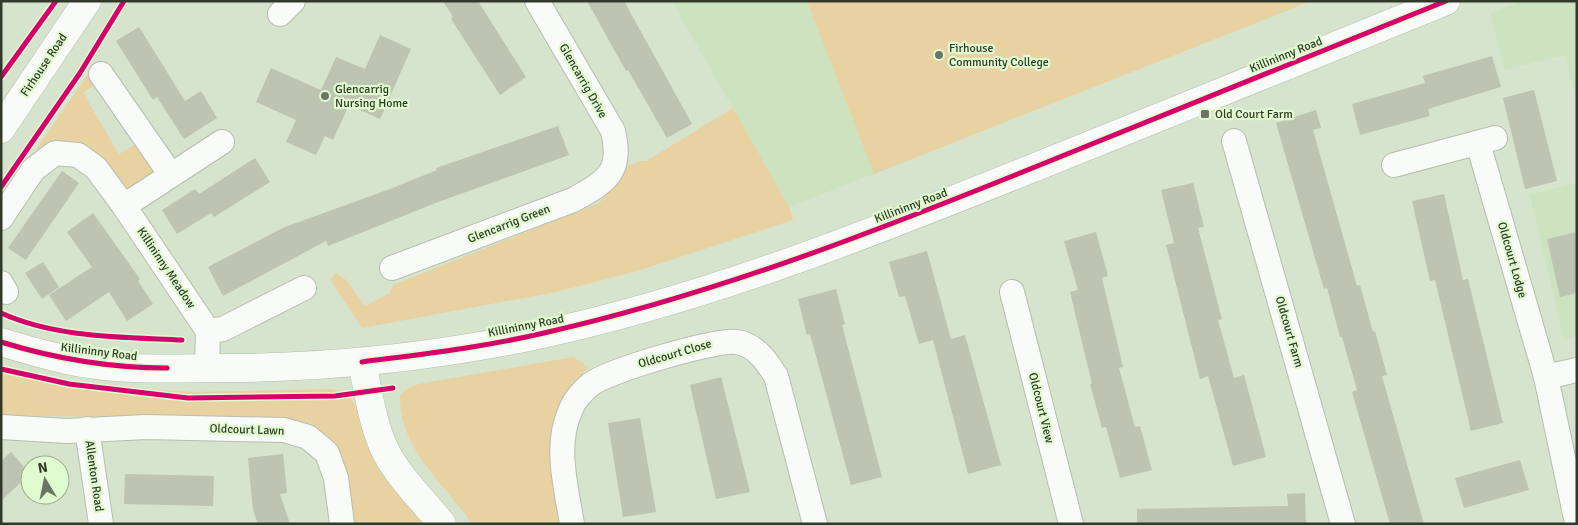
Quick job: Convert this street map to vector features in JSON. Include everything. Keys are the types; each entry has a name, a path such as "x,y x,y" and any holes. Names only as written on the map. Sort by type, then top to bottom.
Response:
{"main road":[{"name":"Firhouse Road","path":"1,129 87,1"},
{"name":"Killininny Road","path":"1,342 71,361 135,368 274,368 362,362 459,349 542,334 671,300 789,262 922,212 1446,1"},
{"path":"362,362 373,415 384,449 406,480 442,524"}],"street":[{"name":"Glencarrig Drive","path":"537,1 613,131 617,148 616,164"},
{"path":"101,74 170,175"},
{"name":"Oldcourt Farm","path":"1234,141 1343,524"},
{"name":"Oldcourt Lodge","path":"1394,165 1486,141 1546,377 1577,523"},
{"path":"124,206 222,142"},
{"name":"Killininny Meadow","path":"1,218 33,170 55,153 78,155 96,168 124,206 208,331"},
{"name":"Glencarrig Green","path":"392,268 574,200 598,186 616,164"},
{"path":"207,368 208,331 223,330 304,288"},
{"name":"Oldcourt View","path":"1012,292 1071,524"},
{"name":"Oldcourt Close","path":"572,524 562,462 562,431 571,406 590,385 614,371 714,343 738,342 762,355 776,376 815,524"},
{"path":"1546,377 1577,370"},
{"name":"Oldcourt Lawn","path":"1,427 67,431 146,427 284,430 308,437 327,452 336,478 342,524"},
{"name":"Allenton Road","path":"87,429 101,524"}],"shaded area":[{"name":"Firhouse Community College","path":"672,1 1311,1 789,207"},
{"name":"Firhouse Community College","path":"807,1 1311,1 874,174"},
{"path":"1522,1 1577,1 1577,102 1565,55 1505,70 1490,13"},
{"path":"89,73 96,84 83,93 119,154 136,144 153,172 143,182 134,187 125,188 121,186 98,155 82,145 73,143 55,144 35,151"},
{"path":"733,108 789,207 793,220 637,271 556,292 362,328 330,280 336,273 345,279 365,306 390,293 393,285 599,203 624,174 624,167 640,161 646,161"},
{"path":"1577,183 1577,336 1564,340 1530,195"},
{"path":"573,357 589,367 572,386 560,404 551,440 551,459 563,524 472,524 415,449 402,415 400,395 406,389 419,384"},
{"path":"1,371 65,385 93,387 195,392 332,389 349,395 425,524 350,524 342,472 335,446 327,436 304,424 292,421 1,415"}],"building":[{"path":"443,1 478,1 526,77 500,95 451,19 453,17"},
{"path":"587,1 624,1 692,124 667,138 628,70 626,71"},
{"path":"139,27 185,101 201,91 217,118 184,139 157,97 153,100 116,41"},
{"name":"Glencarrig Nursing Home","path":"380,35 411,49 380,119 349,105 333,140 325,136 316,155 286,142 296,120 256,102 271,68 321,90 336,57 365,69"},
{"path":"1492,56 1501,87 1428,109 1430,116 1360,135 1352,104 1425,83 1423,76"},
{"path":"1534,90 1557,181 1525,189 1503,98"},
{"path":"1316,110 1321,128 1313,130 1357,286 1360,285 1373,332 1375,331 1387,375 1382,376 1424,524 1390,524 1352,392 1357,390 1342,337 1340,337 1327,288 1324,289 1276,123"},
{"path":"558,126 569,155 438,202 328,246 326,241 223,296 208,267 285,227 390,189 437,170 436,168"},
{"path":"255,158 270,182 214,217 211,213 177,234 162,210 195,189 199,194"},
{"path":"62,171 79,183 26,260 8,248"},
{"path":"1193,183 1204,227 1198,228 1222,319 1218,320 1234,378 1244,375 1266,457 1233,466 1208,376 1200,379 1166,245 1174,243 1161,190"},
{"path":"1444,194 1463,280 1468,279 1503,423 1471,431 1435,280 1430,281 1412,201"},
{"path":"93,213 140,279 138,281 153,304 127,321 109,292 66,321 49,295 92,267 67,232"},
{"path":"1096,232 1108,276 1102,278 1123,367 1119,368 1135,427 1140,426 1152,470 1120,478 1106,427 1102,428 1090,384 1092,384 1070,292 1078,290 1064,241"},
{"path":"1577,232 1577,293 1560,297 1547,239"},
{"path":"927,251 951,339 965,335 1001,465 968,474 933,340 919,344 905,296 899,297 889,262"},
{"path":"43,262 59,287 42,299 25,273"},
{"path":"836,289 845,324 842,325 882,477 851,485 810,334 807,335 798,299"},
{"path":"721,377 750,492 716,499 690,385"},
{"path":"640,418 656,512 623,517 608,423"},
{"path":"11,452 20,462 20,483 1,501 1,461"},
{"path":"283,454 287,493 280,494 290,524 258,524 253,510 248,458"},
{"path":"1520,460 1529,490 1464,508 1455,478"},
{"path":"125,474 214,476 213,506 124,504"},
{"path":"1305,493 1306,524 1137,524 1137,509 1288,506 1287,494"}],"cycle path":[{"path":"1,77 56,1"},
{"path":"1,187 80,73 124,1"},
{"path":"362,362 454,350 522,338 607,318 731,281 914,215 1446,1"},
{"path":"1,313 22,321 67,332 113,337 182,340"},
{"path":"1,342 63,358 104,364 167,368"},
{"path":"1,369 69,384 188,398 335,396 393,388"}],"place":[{"name":"Firhouse Community College","path":"939,55"},
{"name":"Glencarrig Nursing Home","path":"325,96"},
{"name":"Old Court Farm","path":"1205,114"}]}
